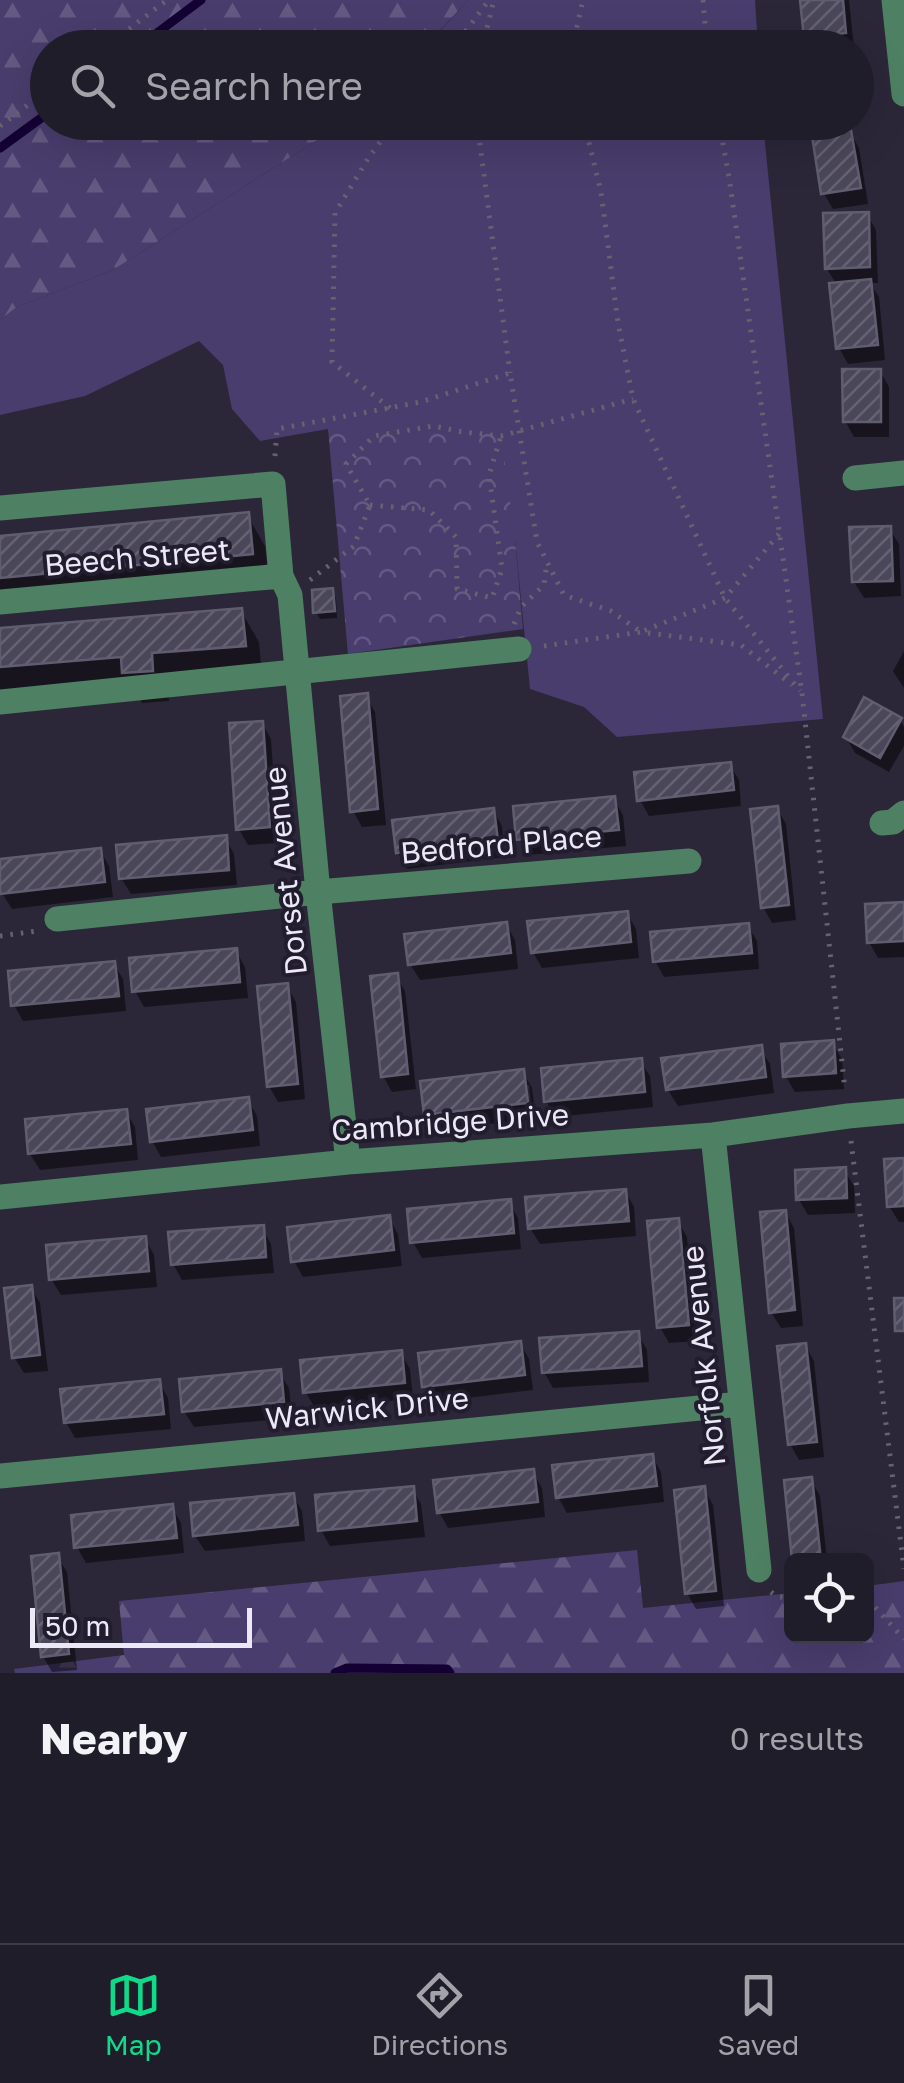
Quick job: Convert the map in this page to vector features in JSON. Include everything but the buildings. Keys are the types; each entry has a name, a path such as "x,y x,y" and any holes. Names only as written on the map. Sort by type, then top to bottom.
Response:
{"street":[{"path":"894,0 904,94"},
{"path":"856,478 904,473"},
{"path":"0,508 273,484"},
{"name":"Dorset Avenue","path":"273,484 298,672 348,1162"},
{"name":"Beech Street","path":"0,602 285,586"},
{"path":"0,702 512,650"},
{"name":"Bedford Place","path":"57,919 688,861"},
{"name":"Cambridge Drive","path":"0,1196 348,1162 713,1134 904,1111"},
{"name":"Norfolk Avenue","path":"713,1134 759,1570"},
{"name":"Warwick Drive","path":"0,1476 741,1404"}],"path":[{"path":"128,30 167,0"},
{"path":"468,30 492,0"},
{"path":"486,30 492,0"},
{"path":"576,30 583,0"},
{"path":"703,0 706,30"},
{"path":"0,126 30,104"},
{"path":"382,140 335,214 332,362 390,408"},
{"path":"479,140 537,542 564,594 611,611 641,632 741,644 802,693"},
{"path":"589,140 602,192 618,323 633,399 726,598 802,693"},
{"path":"723,140 802,693 848,1116 904,1569"},
{"path":"273,484 277,429 421,402 510,373"},
{"path":"370,505 346,464 374,436 434,426 501,436 633,399"},
{"path":"370,505 428,510 456,538 456,588 492,598 502,569 488,475 501,436"},
{"path":"285,586 354,546 370,505"},
{"path":"547,561 544,585 522,607 512,650 641,632 726,598 780,534"},
{"path":"874,1606 904,1638"}],"green space":[{"path":"0,0 468,0 441,30 30,30 30,140 317,140 113,270 17,307 0,320"},
{"path":"468,0 755,0 757,30 441,30"},
{"path":"317,140 765,140 823,719 617,737 584,707 530,689 515,539 328,429 260,441 232,409 223,365 199,341 85,396 0,415 0,320 17,307 113,270"},
{"path":"444,418 501,436 523,629 348,654 328,429"},
{"path":"637,1550 643,1608 784,1594 784,1643 874,1643 874,1585 904,1581 904,1673 15,1673 14,1669 124,1655 119,1601"}],"waterway":[{"path":"161,30 201,0"},
{"path":"0,148 30,126"},
{"path":"335,1673 347,1668 447,1669 450,1673"}]}
